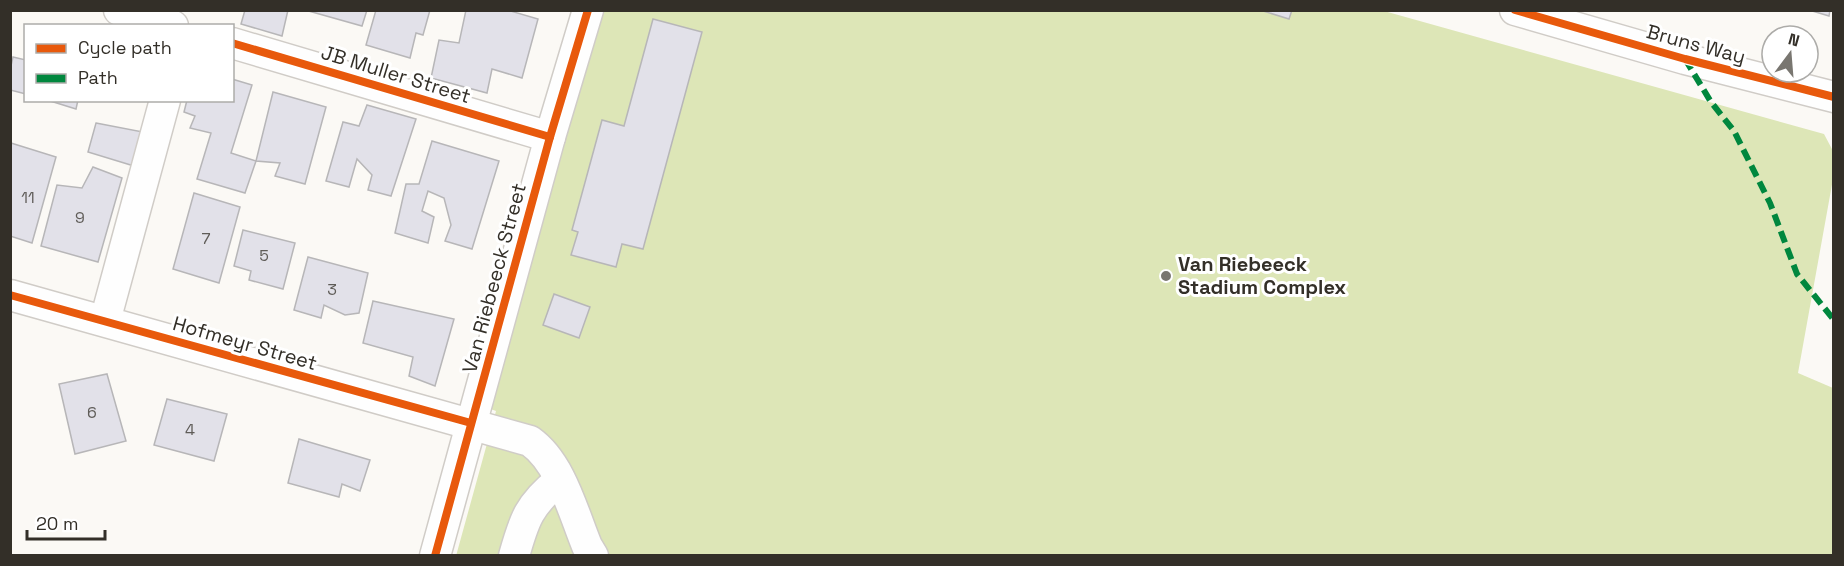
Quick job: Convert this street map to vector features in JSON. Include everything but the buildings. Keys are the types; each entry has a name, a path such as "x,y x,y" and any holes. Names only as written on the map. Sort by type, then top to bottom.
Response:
{"street":[{"path":"119,10 166,24"},
{"name":"Van Riebeeck Street","path":"435,555 550,137 588,10"},
{"name":"Bruns Way","path":"1515,10 1685,59 1833,97"},
{"name":"JB Muller Street","path":"234,44 550,137"},
{"path":"105,321 164,102"},
{"name":"Hofmeyr Street","path":"10,296 530,441 540,448 550,460 592,555"},
{"path":"514,555 524,520 546,491 560,480"}],"green space":[{"name":"Van Riebeeck Stadium Complex","path":"592,11 1384,11 1824,134 1833,151 1833,179 1798,373 1833,388 1833,555 456,556 496,411 480,405"}],"marked path":[{"path":"1685,59 1711,102 1734,131 1770,203 1797,274 1834,320"}],"cycle path":[{"path":"435,556 550,137 588,10"},
{"path":"1515,10 1685,59 1834,97"},
{"path":"234,44 550,137"},
{"path":"10,295 471,423"}],"place":[{"name":"Van Riebeeck Stadium Complex","path":"1166,276"}]}
